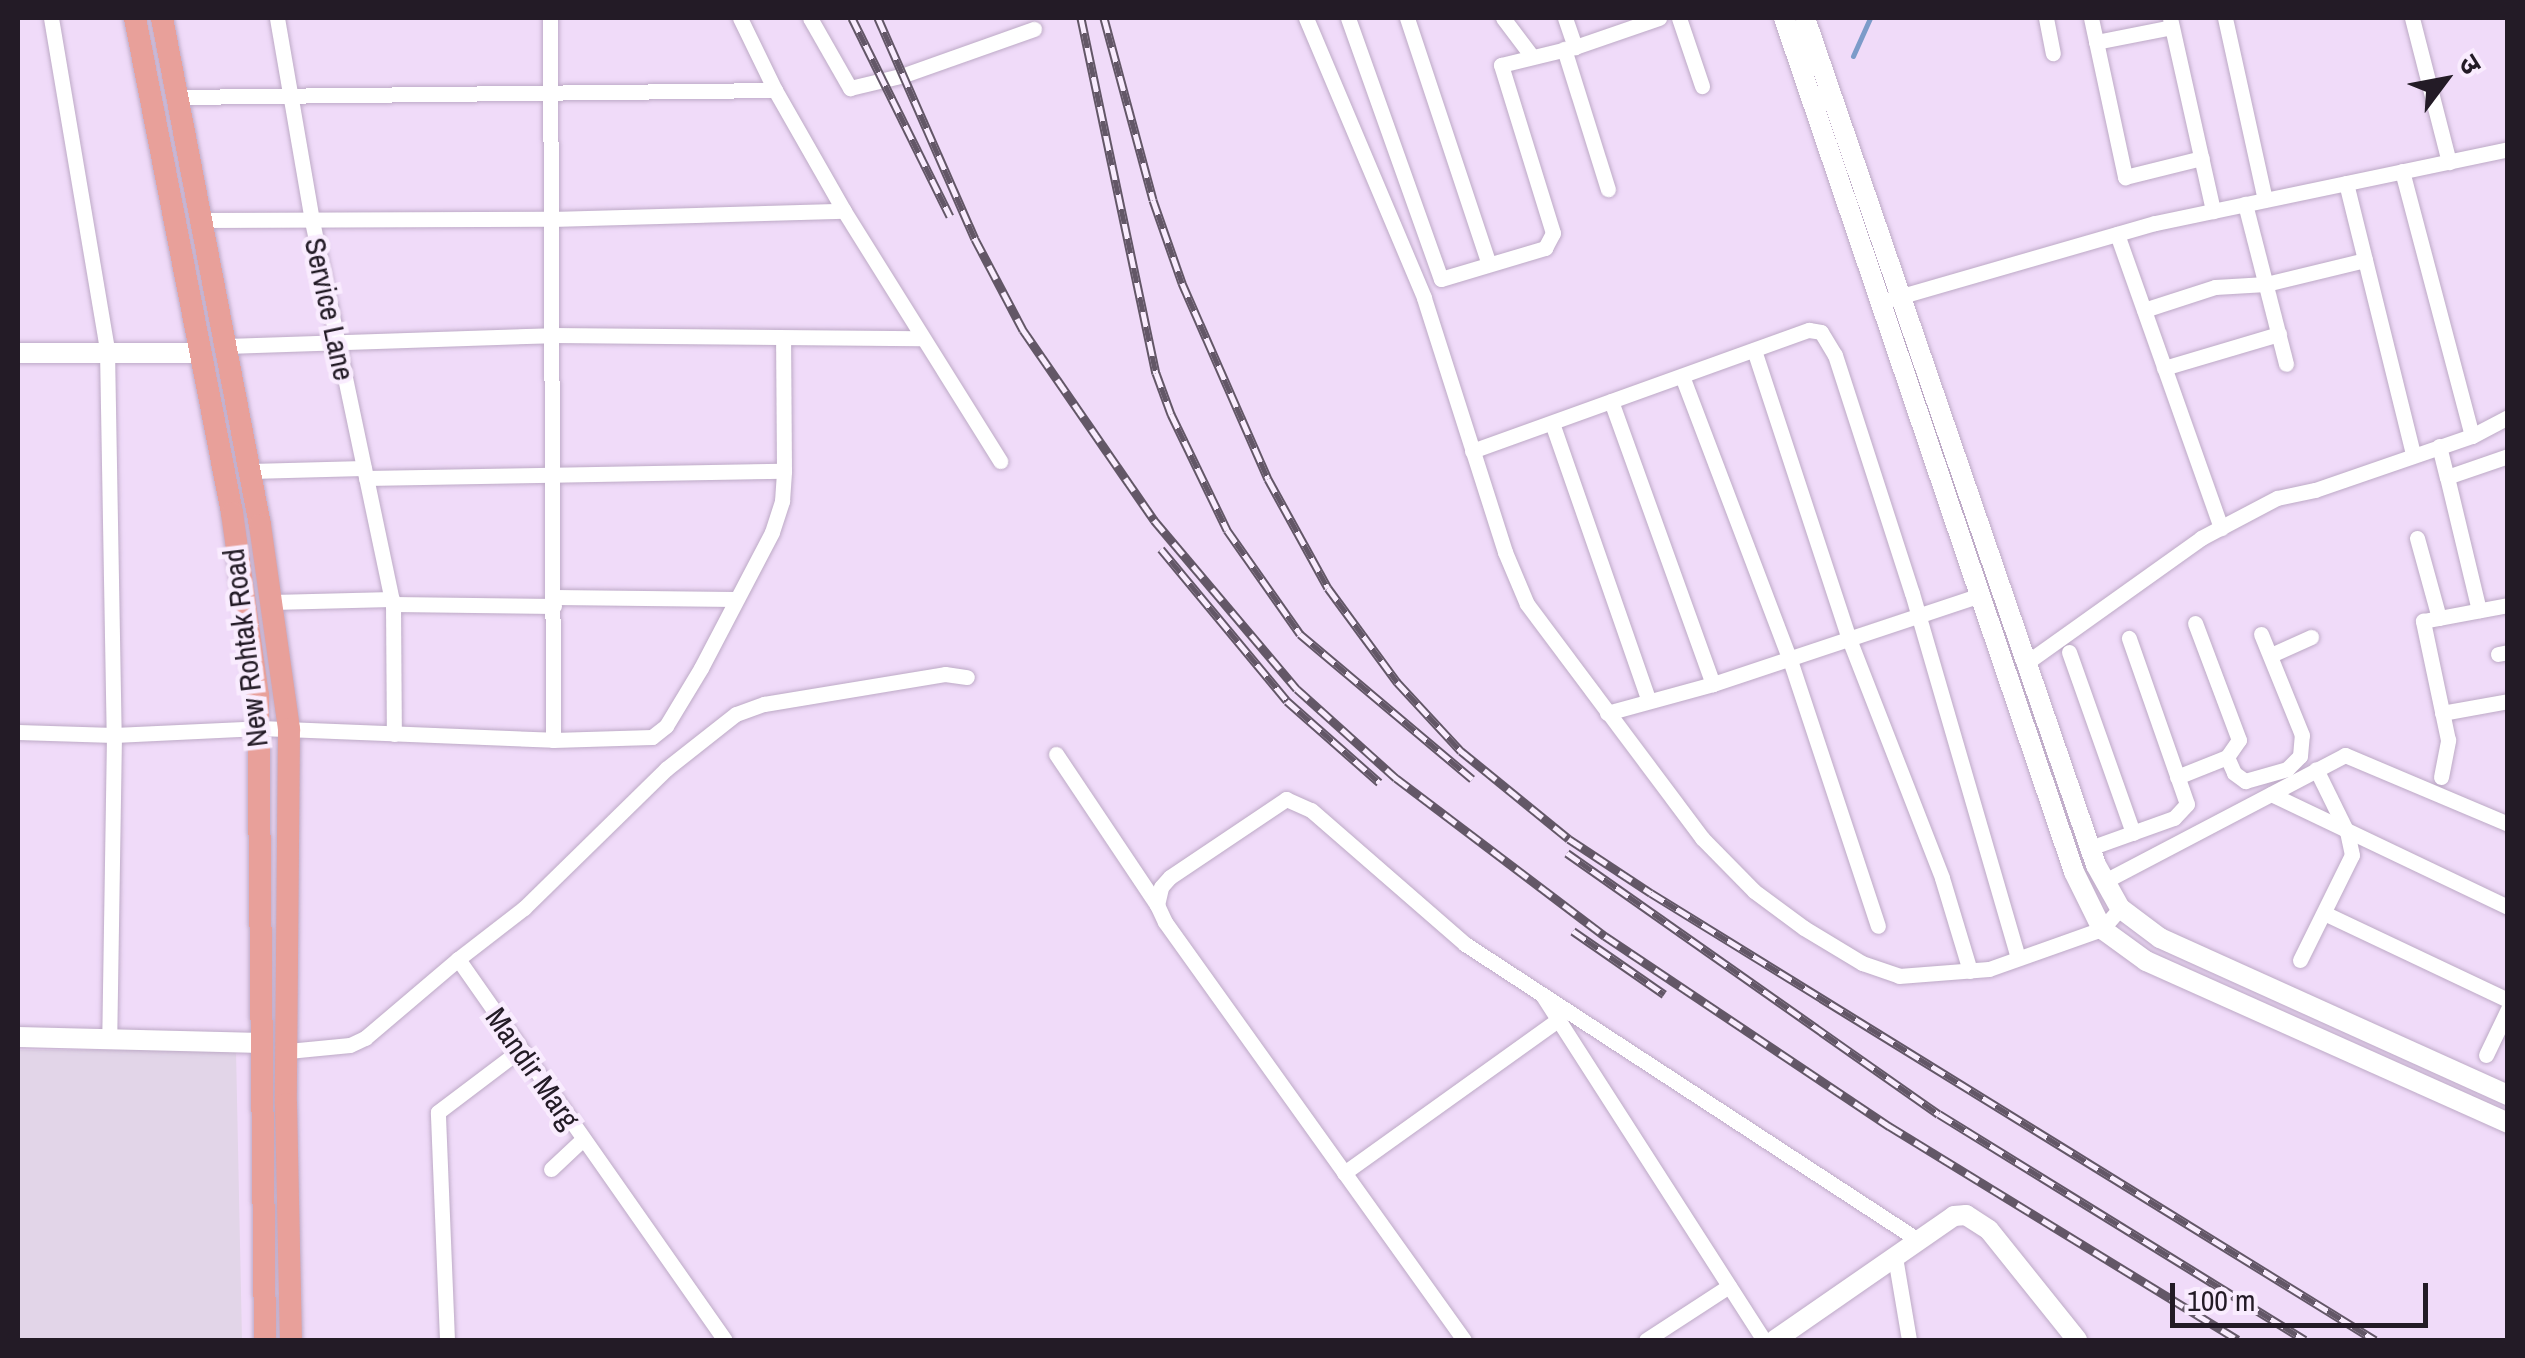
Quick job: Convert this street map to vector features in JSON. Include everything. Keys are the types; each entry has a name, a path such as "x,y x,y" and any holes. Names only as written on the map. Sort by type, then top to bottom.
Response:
{"main road":[{"name":"New Rohtak Road","path":"135,18 232,513 260,728 265,1340"},
{"name":"New Rohtak Road","path":"162,18 250,471 288,728 290,1340"}],"street":[{"path":"52,18 107,350 114,735 109,1039"},
{"name":"Service Lane","path":"277,18 312,221 392,602 394,734"},
{"path":"550,18 553,740"},
{"path":"740,18 775,90 844,211 1000,461"},
{"path":"810,18 850,88 904,75 1034,28"},
{"path":"1306,18 1424,298 1472,452 1527,604 1702,838 1754,891 1804,928 1889,974 1920,977 1970,971 2018,958 2102,929 2120,908"},
{"path":"1348,18 1438,276 1446,279 1546,248 1554,233 1500,70 1506,63 1531,54 1570,48 1659,18"},
{"path":"1407,18 1489,264"},
{"path":"1502,18 1531,54"},
{"path":"1565,18 1608,189"},
{"path":"1679,18 1702,86"},
{"path":"1784,18 2026,663 2090,848 2120,908 2160,938 2508,1095"},
{"path":"1805,18 1980,595 2074,872 2102,929 2146,960 2508,1123"},
{"path":"2046,18 2053,53"},
{"path":"2091,18 2125,176 2202,158"},
{"path":"2225,18 2265,200"},
{"path":"2412,18 2448,162"},
{"path":"2096,42 2171,22 2213,211"},
{"path":"178,97 775,90"},
{"path":"1890,299 2117,234 2508,149"},
{"path":"2402,172 2472,436"},
{"path":"2346,183 2413,454"},
{"path":"2245,204 2286,364"},
{"path":"202,220 551,219 844,211"},
{"path":"2117,234 2220,528"},
{"path":"2144,310 2215,287 2266,284 2365,260"},
{"path":"1472,452 1809,330 1821,332 1828,341 1919,617 2018,958"},
{"path":"2164,368 2278,334"},
{"path":"226,346 552,335 920,338"},
{"path":"18,732 114,735 288,728 553,740 646,739 659,734 701,668 778,518 784,471 783,338"},
{"path":"1754,350 1849,639 1942,878 1970,971"},
{"path":"18,353 200,353"},
{"path":"1682,376 1790,660 1878,926"},
{"path":"1611,401 1713,684"},
{"path":"2026,663 2220,528 2277,498 2314,490 2472,436 2508,418"},
{"path":"1552,422 1649,702"},
{"path":"2438,446 2479,610"},
{"path":"2448,477 2508,456"},
{"path":"250,471 784,471"},
{"path":"2417,538 2439,618"},
{"path":"1607,713 1790,660 1980,595"},
{"path":"272,602 735,599"},
{"path":"2441,777 2448,747 2423,621 2508,604"},
{"path":"2177,777 2227,757 2238,740 2195,623"},
{"path":"2227,757 2234,773 2245,781 2288,769 2300,756 2302,735 2261,634"},
{"path":"2090,848 2183,812 2187,804 2129,638"},
{"path":"2271,655 2312,638"},
{"path":"2069,652 2133,833"},
{"path":"288,1051 350,1045 366,1038 524,908 666,769 736,714 764,704 945,674 967,677"},
{"path":"2442,713 2508,701"},
{"path":"1056,754 1157,904 1165,922 1464,1340"},
{"path":"2105,881 2346,755 2355,755 2508,824"},
{"path":"2300,960 2352,855 2348,832 2316,769"},
{"path":"2271,794 2508,907"},
{"path":"1157,904 1161,887 1170,877 1275,803 1299,802 1465,944 1918,1240"},
{"path":"2324,913 2508,1000"},
{"name":"Mandir Marg","path":"458,959 725,1340"},
{"path":"1538,989 1764,1340"},
{"path":"2486,1055 2508,1009"},
{"path":"1344,1172 1558,1020"},
{"path":"18,1037 262,1043"},
{"path":"447,1340 438,1112 520,1050"},
{"path":"551,1170 583,1140"},
{"path":"1774,1340 1954,1216 1978,1220 2077,1340"},
{"path":"1895,1257 1909,1340"},
{"path":"1646,1340 1729,1286"}],"shaded area":[{"path":"18,1050 236,1050 242,1340 18,1340"}],"waterway":[{"path":"1853,56 1870,18"}],"railway":[{"path":"852,18 950,216"},
{"path":"878,18 975,239 1023,330 1154,520 1297,689 1396,778 1605,936 1889,1126 2238,1340"},
{"path":"1081,18 1156,373 1171,414 1227,530 1300,634 1472,779"},
{"path":"1104,18 1153,200 1182,283 1268,479 1328,588 1397,682 1461,751 1569,839 1651,893 2375,1340"},
{"path":"1161,549 1287,701 1379,782"},
{"path":"1567,853 1939,1114 2305,1340"},
{"path":"1573,931 1664,994"}]}
